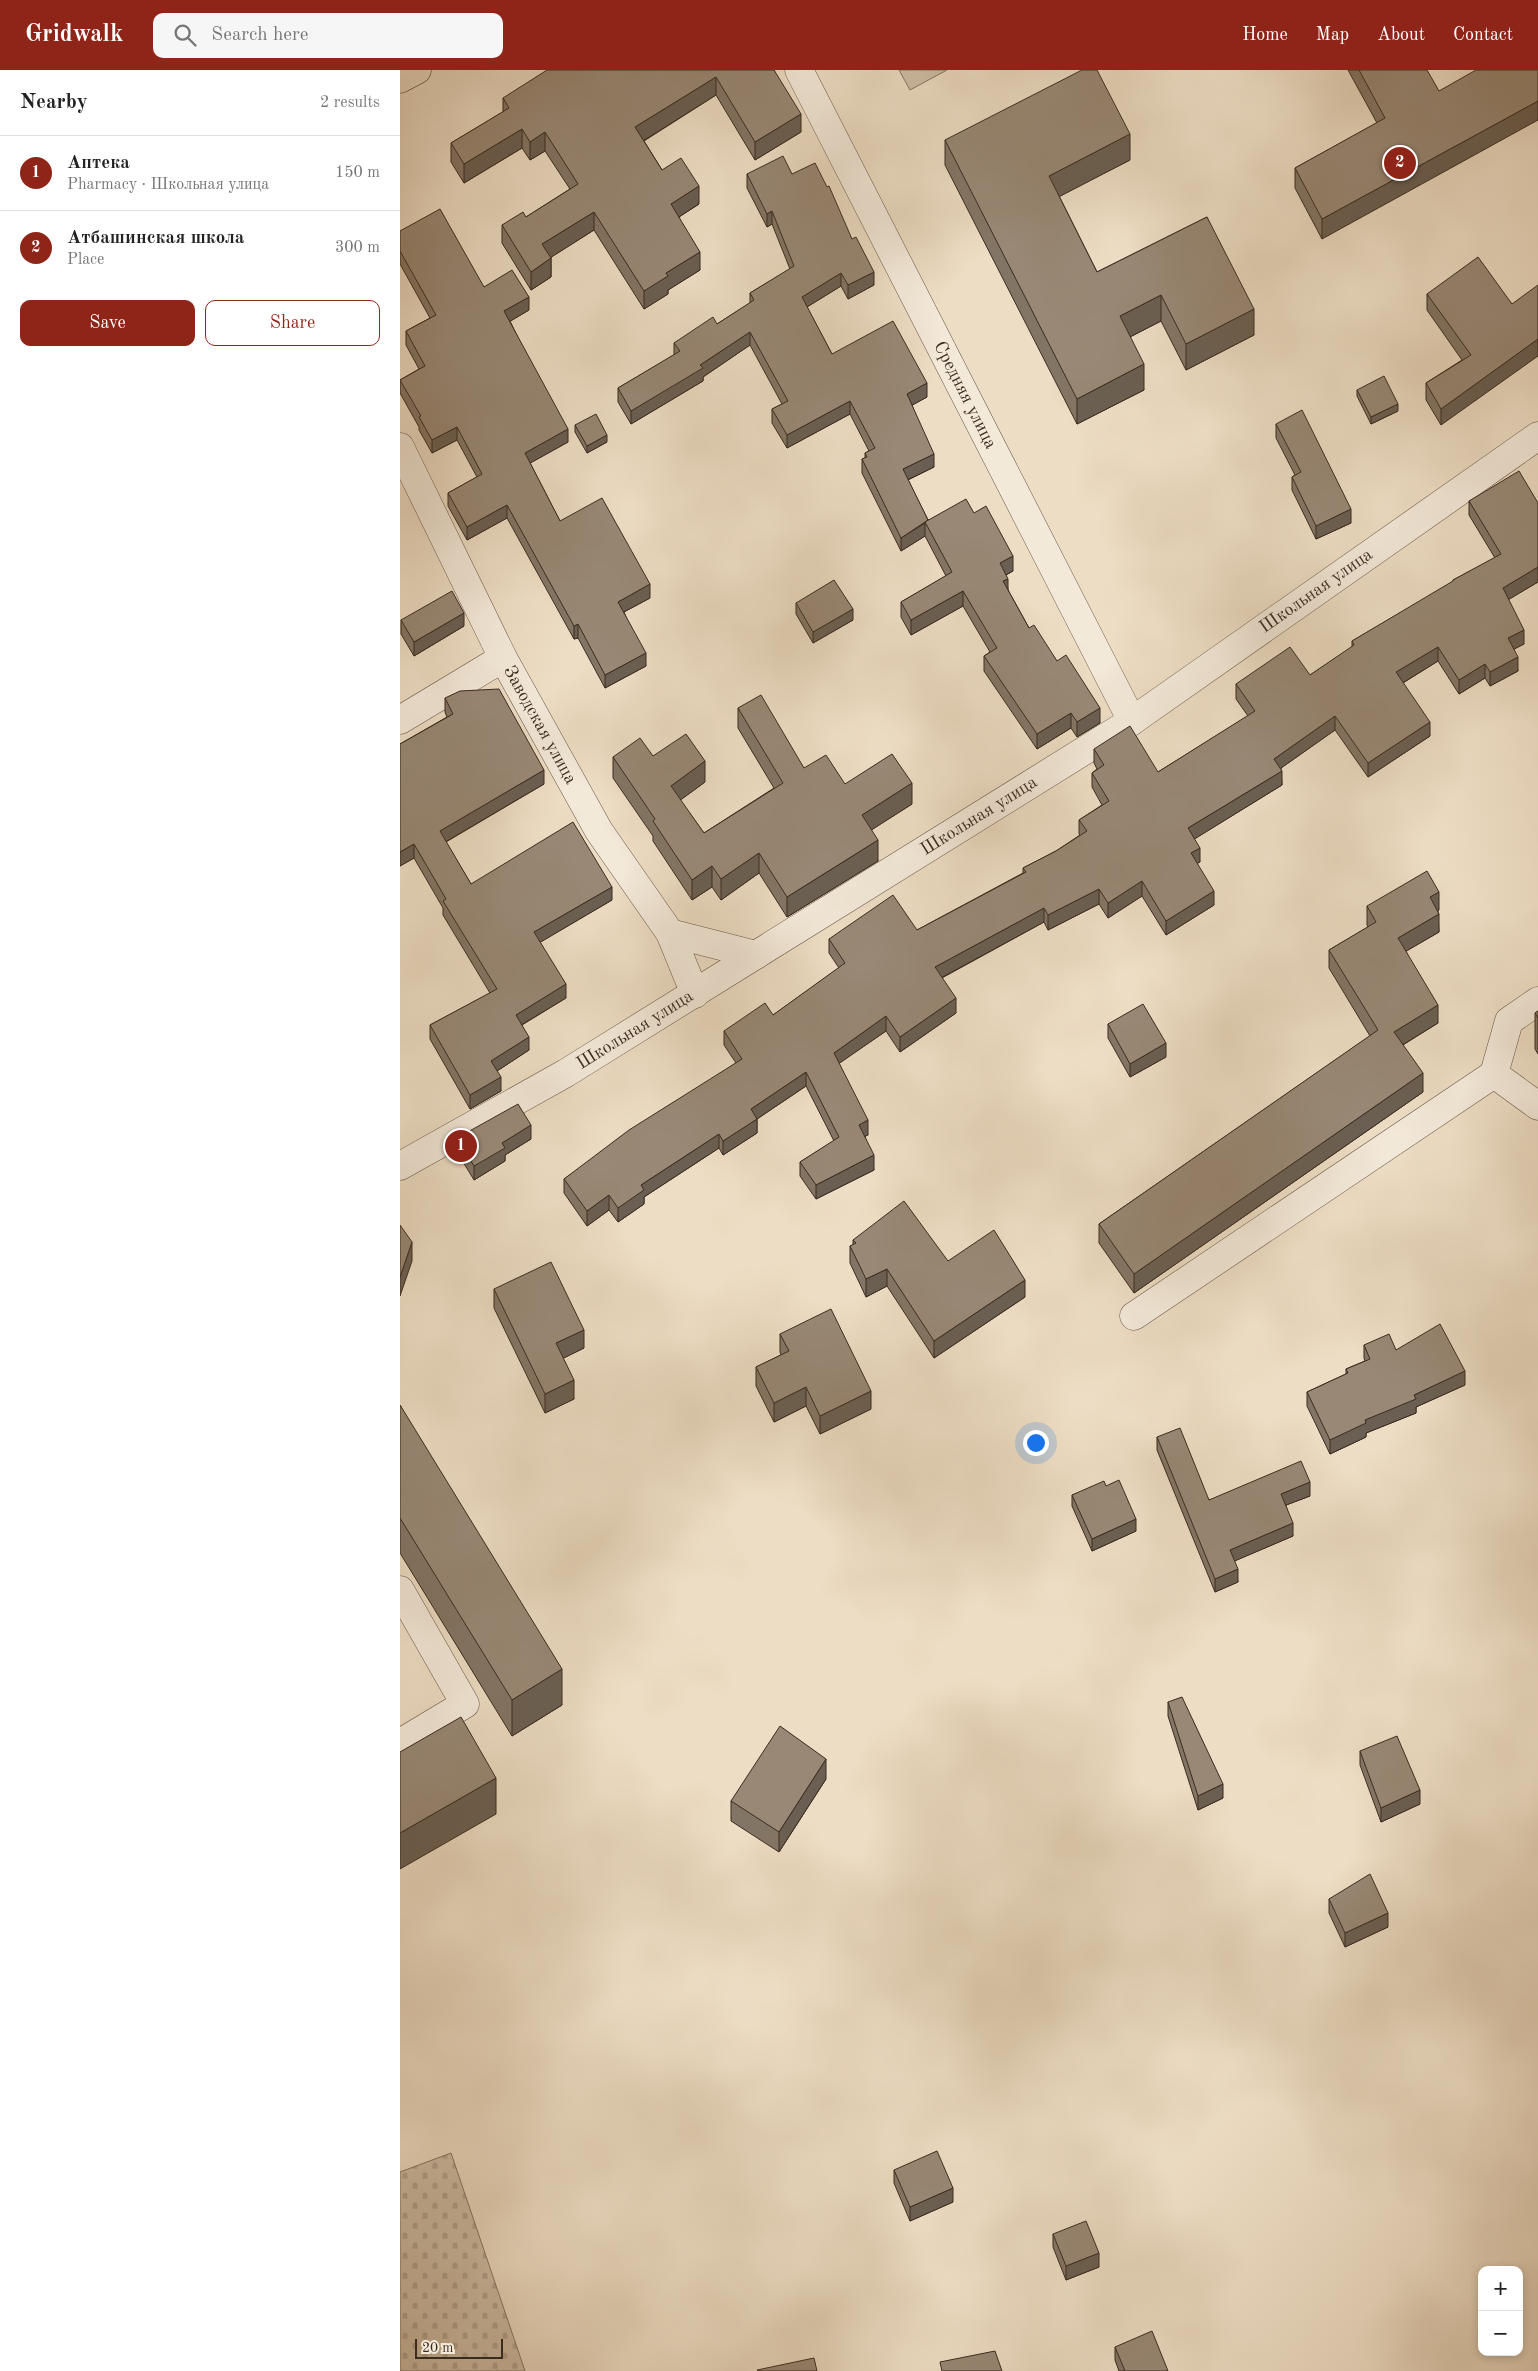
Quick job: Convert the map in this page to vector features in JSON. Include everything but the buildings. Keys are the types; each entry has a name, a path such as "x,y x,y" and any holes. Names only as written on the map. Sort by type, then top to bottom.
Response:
{"main road":[{"path":"400,79 417,70"}],"street":[{"name":"Средняя улица","path":"798,70 1132,721"},
{"name":"Школьная улица","path":"400,1166 566,1073 1132,721 1538,436"},
{"name":"Заводская улица","path":"400,447 503,658 599,831 670,933 695,994"},
{"path":"400,720 503,658"},
{"path":"670,933 756,955"},
{"path":"1134,1316 1494,1074 1509,1021 1538,1001"},
{"path":"1494,1074 1538,1106"},
{"path":"400,1590 465,1704 400,1743"}],"green space":[{"path":"899,70 947,70 910,90"},
{"path":"451,2153 525,2371 400,2371 400,2172"}],"place":[{"name":"Атбашинская школа","path":"1400,163"},
{"name":"Аптека","path":"461,1146"}]}
